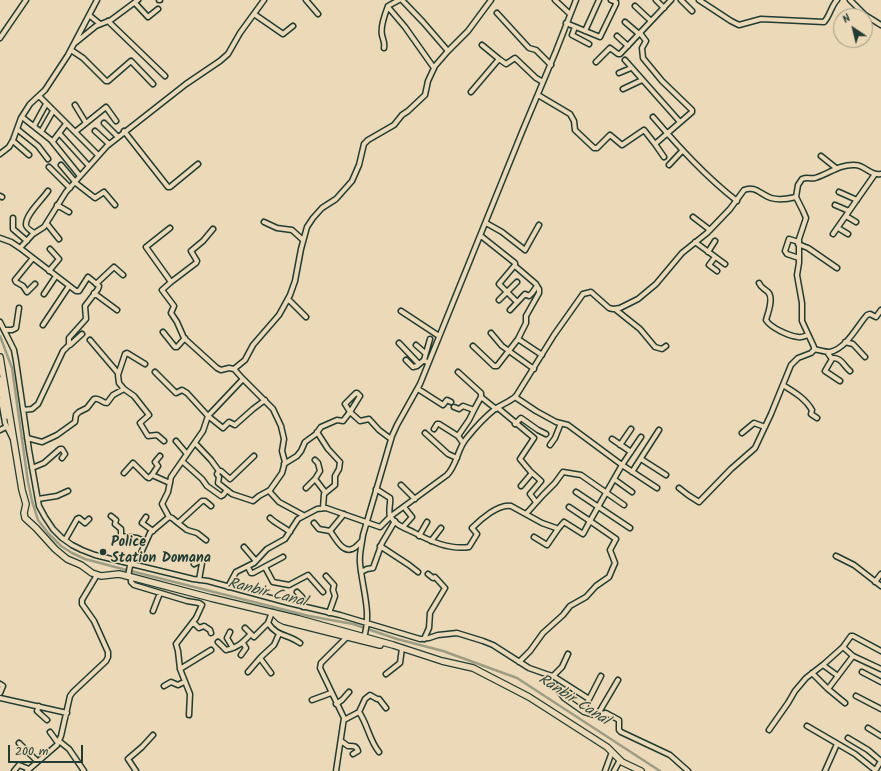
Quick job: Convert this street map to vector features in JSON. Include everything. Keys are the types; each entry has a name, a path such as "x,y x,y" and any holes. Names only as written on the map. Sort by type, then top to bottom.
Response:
{"highway":[{"path":"0,357 22,490 26,504 24,518 36,528 55,549 68,559 78,563 97,575 129,575 210,598 273,613 366,630 402,648 442,661 473,668 523,693 600,743 616,757 641,771"},
{"path":"0,380 6,419 12,431"},
{"path":"273,613 284,621 391,648 402,648"}],"street":[{"path":"0,38 26,0"},
{"path":"0,154 9,147 13,141 22,117 30,104 45,90 71,50 97,0"},
{"path":"20,248 34,233 43,229 57,205 70,188 88,165 108,144 186,84 220,61 231,49 240,33 264,0"},
{"path":"306,0 318,14"},
{"path":"384,48 385,42 382,36 382,31 384,17 388,7 399,0"},
{"path":"402,0 448,51"},
{"path":"234,369 245,360 253,345 279,315 288,299 295,281 307,227 322,208 336,199 352,181 359,165 364,144 368,140 391,128 402,115 425,95 428,81 434,68 468,31 491,0"},
{"path":"554,0 570,14"},
{"path":"366,630 366,600 360,557 362,541 391,439 397,425 418,389 551,65 576,0"},
{"path":"585,32 599,0"},
{"path":"566,24 598,37 601,36 616,4 616,2 612,0"},
{"path":"656,0 664,8"},
{"path":"596,62 610,48 619,55 671,0"},
{"path":"680,0 692,11"},
{"path":"699,0 739,25 761,19 824,22 827,19 832,5 837,0"},
{"path":"850,0 865,15 881,25"},
{"path":"74,43 96,26 119,15 137,1 148,17 158,9"},
{"path":"635,6 651,21"},
{"path":"388,7 405,27 434,68"},
{"path":"497,13 529,48 536,50 551,65"},
{"path":"254,14 283,34 286,34 293,26"},
{"path":"89,15 100,24"},
{"path":"108,21 165,76"},
{"path":"625,22 639,33 646,41 642,48 642,58 662,81 692,109 692,112 655,144"},
{"path":"575,27 572,35 589,44"},
{"path":"617,36 628,46"},
{"path":"482,45 506,64 515,58 536,78 543,82"},
{"path":"71,50 83,58 106,81 108,81 131,62 154,84"},
{"path":"472,92 499,59"},
{"path":"625,60 680,122"},
{"path":"619,73 631,68"},
{"path":"622,89 642,80"},
{"path":"538,95 570,114 574,121 575,130 594,148 597,148 610,135 622,144 645,130 664,156"},
{"path":"38,96 98,155"},
{"path":"34,126 46,104"},
{"path":"75,105 86,123"},
{"path":"75,132 106,107 116,121"},
{"path":"41,132 53,111"},
{"path":"22,117 53,142 80,176"},
{"path":"653,117 682,151 713,182 737,201"},
{"path":"104,123 117,136"},
{"path":"53,142 66,124"},
{"path":"17,129 38,146 48,159"},
{"path":"96,131 108,144"},
{"path":"124,131 168,187 170,187 198,164"},
{"path":"59,133 88,165"},
{"path":"13,141 29,155"},
{"path":"669,165 682,151"},
{"path":"821,156 836,168"},
{"path":"61,165 76,182 94,198 104,192 115,205"},
{"path":"814,349 802,321 802,303 797,278 799,258 798,243 806,218 796,197 798,185 802,179 815,178 836,168 856,165 875,174 881,174"},
{"path":"49,167 70,188"},
{"path":"833,234 875,174"},
{"path":"615,309 632,302 648,291 682,253 710,230 737,201 742,192 750,188 770,198 789,199 796,197"},
{"path":"34,233 26,226 26,224 32,212 48,191"},
{"path":"839,192 857,200"},
{"path":"57,205 69,212"},
{"path":"835,205 849,211"},
{"path":"846,216 856,222"},
{"path":"693,217 710,230"},
{"path":"13,218 13,229 27,241"},
{"path":"264,222 277,228 290,229 303,240"},
{"path":"486,223 502,232 524,250 529,245 540,225"},
{"path":"47,224 59,238"},
{"path":"170,228 146,246 171,282"},
{"path":"838,228 848,234"},
{"path":"213,229 191,251 197,260 196,263 163,287 162,290 174,306 171,313 185,338 219,370 229,368 234,369 265,400 273,409 282,426 284,440 282,451 284,464 279,478 269,491 258,496 252,501 237,496 217,482 219,478 217,474 219,471"},
{"path":"473,346 496,367 518,340 526,323 526,316 539,293 536,284 515,266 515,262 481,236"},
{"path":"0,238 11,242 20,248 78,292 89,277 99,286 85,306 86,319 69,338 70,345"},
{"path":"799,258 787,254 785,251 789,239 808,248 837,268"},
{"path":"708,252 715,241"},
{"path":"695,242 724,264"},
{"path":"49,271 59,258 50,249"},
{"path":"715,257 710,265 717,271"},
{"path":"33,258 15,280 23,286 27,292 35,284"},
{"path":"515,266 499,284 517,302"},
{"path":"96,284 114,267 123,275"},
{"path":"44,294 56,276"},
{"path":"499,300 517,282"},
{"path":"759,283 762,288 768,292 770,298 767,318 769,324 773,328 798,337 808,335"},
{"path":"43,325 69,286"},
{"path":"510,310 526,294 529,296 537,286"},
{"path":"228,587 236,572 248,567 265,551 285,539 295,522 302,516 322,508 380,527 390,516 447,475 454,466 463,443 491,412 508,403 515,397 569,313 583,294 591,292 609,308 615,309 640,329 655,347 662,349 666,346"},
{"path":"94,293 117,310"},
{"path":"288,299 306,317"},
{"path":"4,330 12,330 16,328 19,308"},
{"path":"401,310 439,336"},
{"path":"814,349 827,352 832,351 845,342 868,314 876,317 881,310"},
{"path":"0,322 14,350 39,506 53,529 72,545 91,554 131,565 208,581 329,613 366,630 420,639 457,633 493,645 529,668 553,676 589,699"},
{"path":"163,332 175,347 177,347 185,338"},
{"path":"491,333 502,346 534,368"},
{"path":"23,410 32,409 38,404 63,351 82,334"},
{"path":"406,360 413,367 424,360 430,339"},
{"path":"90,340 118,374"},
{"path":"518,340 542,355"},
{"path":"845,342 853,344 865,357"},
{"path":"399,343 419,364"},
{"path":"416,345 425,353"},
{"path":"679,488 698,502 701,502 731,469 755,448 791,365 798,358 813,352 814,349"},
{"path":"827,352 832,358 836,357 839,359 850,371"},
{"path":"145,364 126,353 118,374 119,383 124,389 134,396 149,414 149,416 140,423 148,436 156,435 164,441"},
{"path":"832,358 825,371 840,381"},
{"path":"424,360 428,363"},
{"path":"155,372 176,393 182,390 187,393 208,416 222,428 229,423 235,425 265,400"},
{"path":"458,372 481,393 481,397 534,438 520,459 541,481 530,494 536,502"},
{"path":"206,540 197,533 187,530 170,517 162,504 168,492 171,477 203,431 208,416 223,402 243,378"},
{"path":"783,385 808,403 812,410 811,414 817,418"},
{"path":"27,438 42,442 57,435 76,422 76,415 87,408 94,399 96,398 106,403 116,392 124,389"},
{"path":"418,389 442,405 447,400 451,402"},
{"path":"284,464 297,456 305,442 321,427 337,420 344,421 350,412 360,396 356,392 345,404 350,412 360,420 369,419 379,430 391,439"},
{"path":"0,396 1,408 6,427 14,441"},
{"path":"458,436 469,420 481,397"},
{"path":"515,397 531,408 561,424 568,425 622,466 657,488"},
{"path":"454,407 459,409 463,406 474,410"},
{"path":"515,424 521,418 546,434"},
{"path":"742,432 754,423 765,427"},
{"path":"434,429 438,424 458,436 463,443"},
{"path":"550,445 561,424"},
{"path":"0,430 6,427"},
{"path":"620,445 631,429"},
{"path":"632,472 659,430"},
{"path":"317,432 328,450 340,462 340,469 335,476 335,485 325,492 322,508"},
{"path":"425,433 448,454 457,458"},
{"path":"534,537 547,545 558,528 564,522 582,535 614,479 641,437"},
{"path":"612,439 631,452"},
{"path":"176,441 187,454"},
{"path":"195,443 219,471 230,479 254,456"},
{"path":"32,468 44,463 60,449 62,449 65,454 62,458"},
{"path":"124,473 133,463 148,478 158,466 155,462 160,456"},
{"path":"641,459 666,475"},
{"path":"306,488 315,479 320,471 318,463 315,460"},
{"path":"182,461 202,479 207,486 221,496 227,490"},
{"path":"526,514 555,483 563,472 581,475 624,505"},
{"path":"521,486 532,473"},
{"path":"152,474 170,484"},
{"path":"315,479 325,492"},
{"path":"614,479 632,492"},
{"path":"401,485 415,499"},
{"path":"376,489 390,498 390,516 403,528 431,541 450,546 468,548 477,534 471,528 497,509 508,505 542,523 558,528"},
{"path":"38,499 57,496 68,491"},
{"path":"269,491 279,502 302,516"},
{"path":"576,492 630,528"},
{"path":"178,523 202,501 205,501 211,506"},
{"path":"403,528 412,517 404,507"},
{"path":"519,662 530,651 543,633 563,615 570,606 586,597 611,573 615,563 610,549 616,539 569,507"},
{"path":"330,531 344,514"},
{"path":"111,516 116,520 115,524 121,529 121,536 137,538 146,542"},
{"path":"146,517 141,523 153,531"},
{"path":"170,517 153,531 141,554 131,565 129,575 131,582 134,585 201,604 202,607 195,623 177,641 183,683 190,694 189,715"},
{"path":"65,540 77,519 79,518 84,523 89,519"},
{"path":"270,518 290,532"},
{"path":"361,572 373,568 380,546 395,521"},
{"path":"419,536 427,522"},
{"path":"314,523 319,529 330,531 340,544 349,550 354,548 362,541"},
{"path":"431,541 441,528"},
{"path":"380,546 418,572"},
{"path":"244,547 256,561"},
{"path":"836,556 854,565 881,586"},
{"path":"248,567 252,574 283,557"},
{"path":"194,564 200,561 202,563 199,580"},
{"path":"265,567 273,582 289,585 308,575 323,592"},
{"path":"424,639 428,628 430,613 445,588 435,577 433,578 428,574"},
{"path":"876,582 881,574"},
{"path":"14,771 19,765 28,770 50,752 59,742 72,692 103,664 108,657 108,652 94,621 82,604 82,600 97,575"},
{"path":"326,576 334,584 333,590 335,596 329,613"},
{"path":"297,592 302,597 303,607"},
{"path":"154,611 160,593"},
{"path":"245,628 253,637 255,636 268,623 273,613"},
{"path":"195,623 200,628 204,626 210,630 211,633"},
{"path":"268,623 271,628 279,634 292,638 300,643"},
{"path":"230,632 227,638 233,648"},
{"path":"218,642 226,650 239,646 251,634"},
{"path":"248,672 274,645 279,634"},
{"path":"768,730 795,690 806,678 843,647 851,636 881,651"},
{"path":"336,771 344,720 320,671 320,666 321,663 347,637"},
{"path":"241,655 246,648 243,643"},
{"path":"843,647 853,656 881,669"},
{"path":"386,674 400,663 402,648"},
{"path":"180,669 211,650"},
{"path":"553,676 562,667 568,654"},
{"path":"828,689 853,656"},
{"path":"260,658 271,673"},
{"path":"823,665 838,676"},
{"path":"862,672 881,682"},
{"path":"812,673 845,703"},
{"path":"546,674 564,698 583,711 594,715 606,714 619,720 619,730 621,732 670,755 688,771"},
{"path":"583,711 601,676"},
{"path":"598,714 618,680"},
{"path":"164,686 170,682 177,685 183,683"},
{"path":"0,684 3,686 0,693"},
{"path":"336,704 349,692"},
{"path":"312,700 331,693"},
{"path":"344,720 359,712 366,697 370,695 377,700 379,699 386,708"},
{"path":"856,696 881,709"},
{"path":"0,698 67,713"},
{"path":"39,706 37,711 47,720"},
{"path":"359,712 365,721 371,741 379,752"},
{"path":"807,726 855,754 875,771 881,761 868,750 848,738"},
{"path":"868,728 881,736"},
{"path":"50,732 59,742 69,749 84,771"},
{"path":"136,771 128,758 142,747 153,735"},
{"path":"341,741 348,746 355,747 358,751 354,754"},
{"path":"19,743 38,761"},
{"path":"825,771 838,744"},
{"path":"609,770 616,757"},
{"path":"609,770 616,757"}],"waterway":[{"name":"Ranbir Canal","path":"0,336 12,368 32,501 38,520 61,546 85,559 309,616 353,624 397,639 443,651 517,678 660,771"}],"place":[{"name":"Police Station Domana","path":"103,552"}]}
